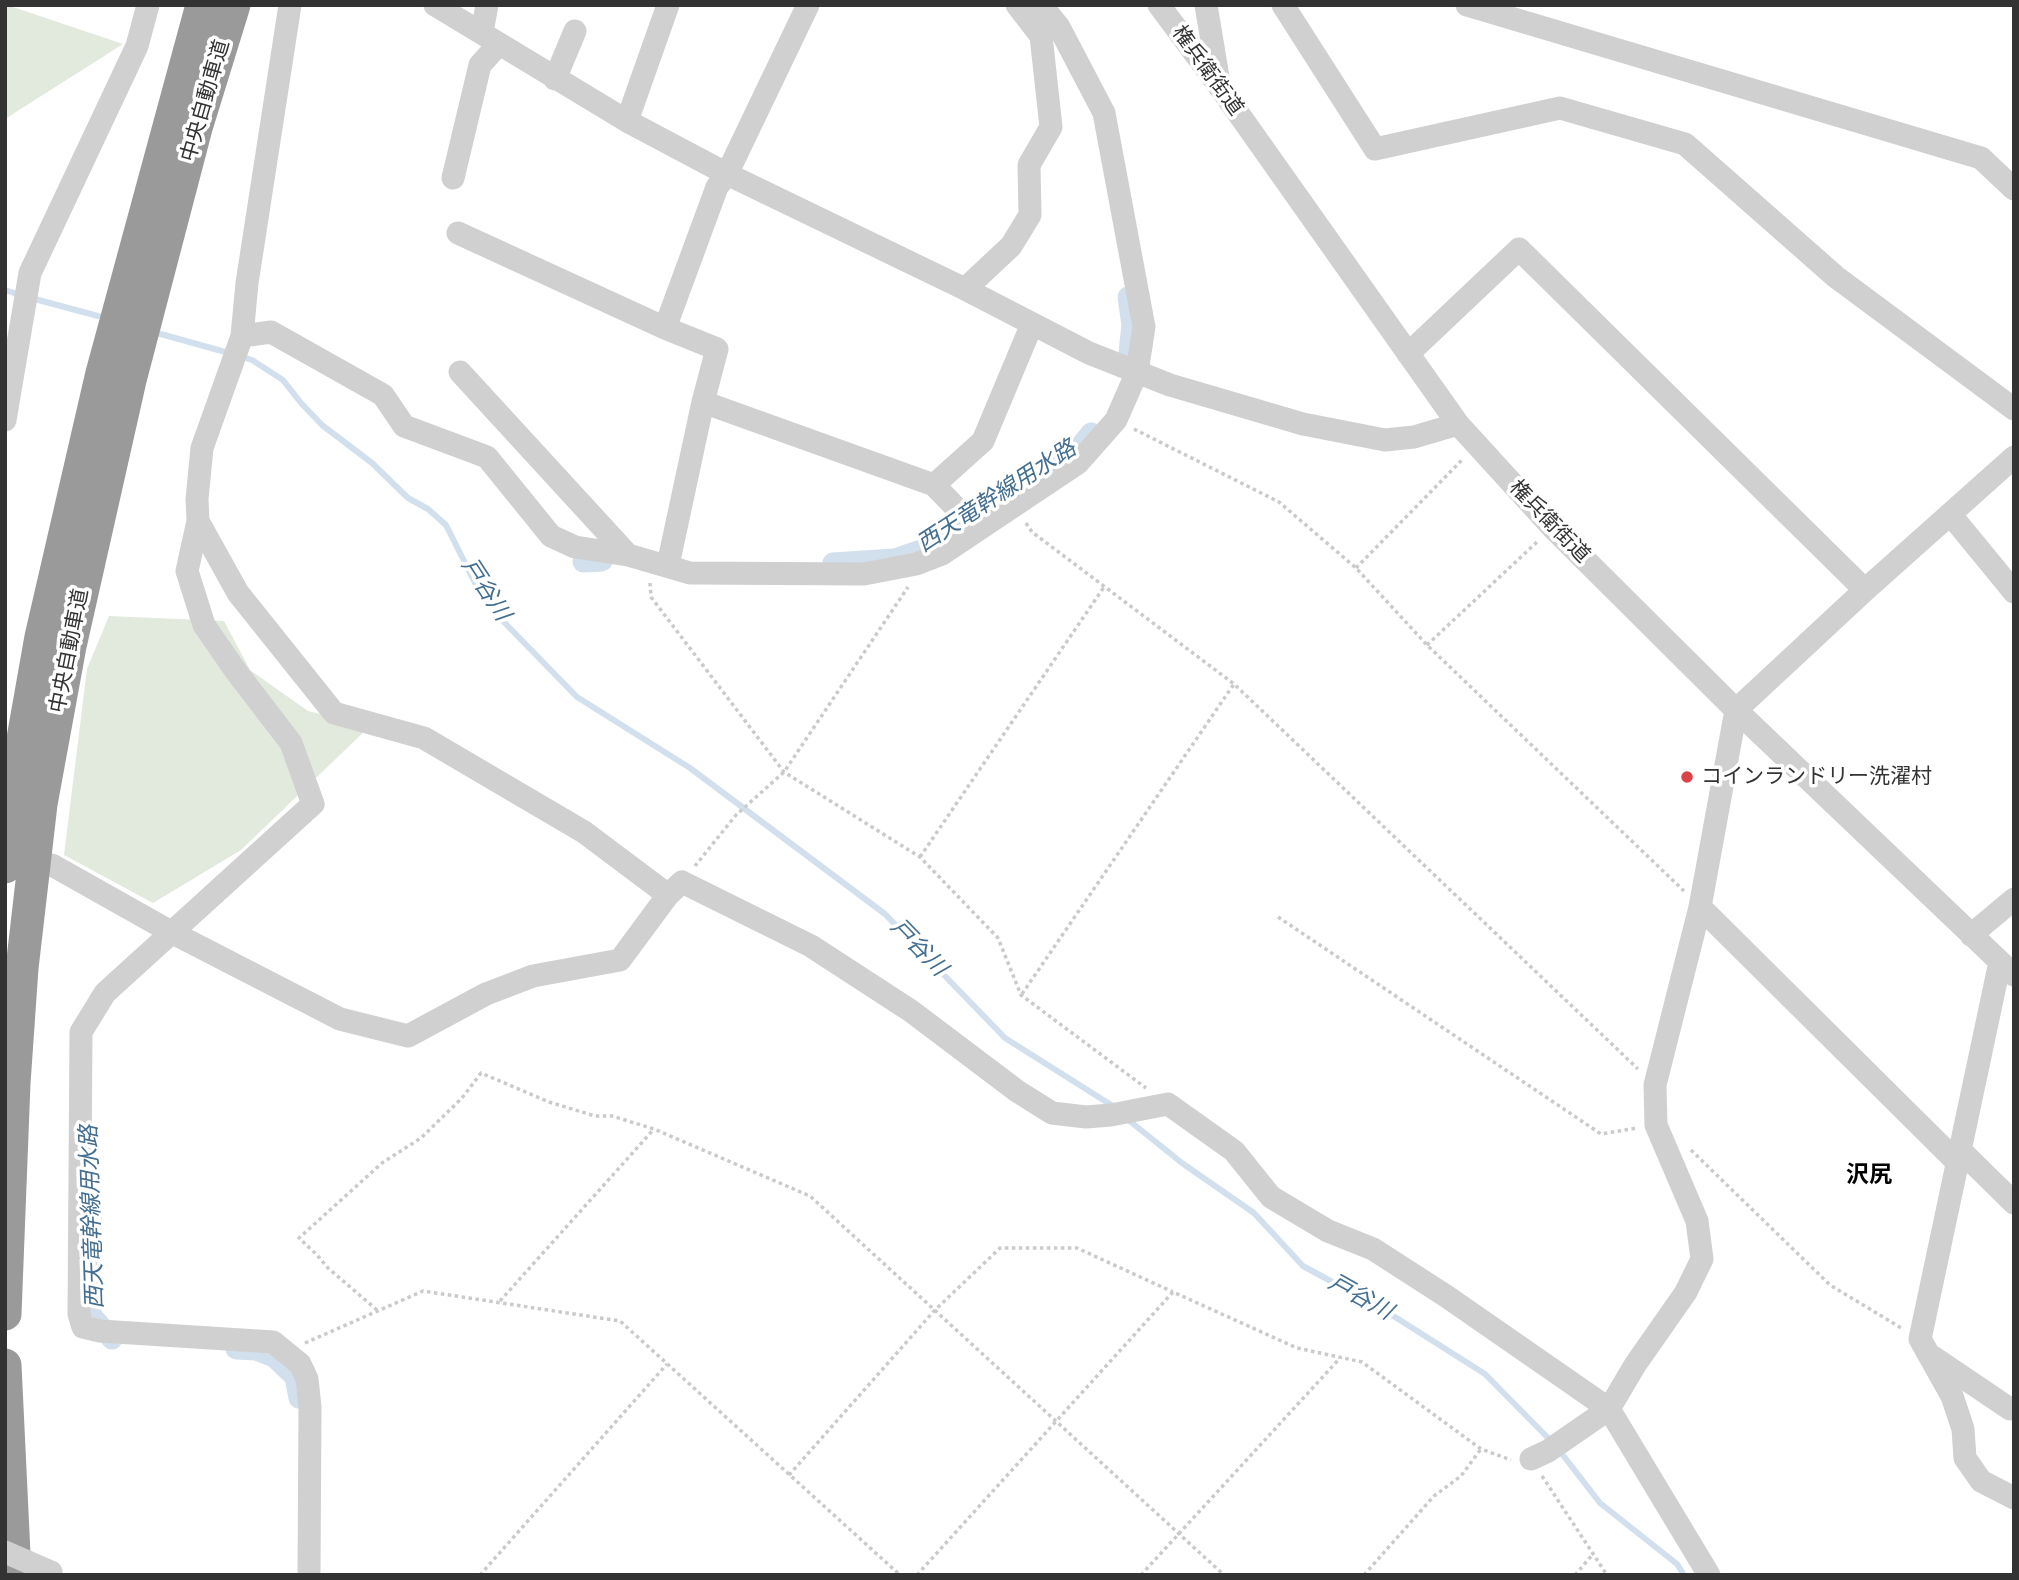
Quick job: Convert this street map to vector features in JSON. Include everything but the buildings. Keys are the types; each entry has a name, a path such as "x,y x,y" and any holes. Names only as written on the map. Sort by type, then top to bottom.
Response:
{"highway":[{"name":"中央自動車道","path":"5,867 13,796 41,637 102,373 202,5"},
{"name":"中央自動車道","path":"5,1314 14,1083 22,968 41,804 70,646 130,380 196,128 234,5"},
{"path":"5,1365 15,1575"}],"street":[{"path":"5,420 30,273 137,46 148,5"},
{"path":"290,5 247,283 241,340 202,448 197,499 198,521 187,571 204,625 291,743 313,804 106,993 81,1032 79,1314 83,1327 100,1332 273,1342 300,1364 304,1371 310,1406 309,1575"},
{"path":"435,5 627,121 727,174 965,289 1089,353 1170,385 1303,424 1385,440 1414,437 1458,424"},
{"path":"453,178 480,65 490,39 487,5"},
{"path":"627,121 668,5"},
{"path":"665,328 717,187 727,174 808,5"},
{"path":"965,289 1010,246 1030,215 1029,165 1051,127 1041,36 1017,5"},
{"path":"241,340 271,332 332,369 383,395 404,426 487,457 551,536 575,547 628,555 690,573 864,574 916,564 942,554 1078,463 1116,420 1137,372 1144,327 1104,113 1059,27 1041,5"},
{"name":"権兵衛街道","path":"1159,5 1458,424 1476,445 1552,527 1736,710 2007,969"},
{"path":"1206,5 1219,71 1219,86"},
{"path":"1283,5 1374,149 1560,108 1685,144 1836,277 2014,410"},
{"path":"1467,5 2014,167"},
{"path":"555,79 575,32"},
{"path":"1981,158 2014,189"},
{"path":"458,233 717,349 668,565"},
{"path":"1408,354 1520,249 1865,590"},
{"path":"934,485 983,441 1032,324"},
{"path":"460,372 628,555"},
{"path":"703,402 934,485 963,515"},
{"path":"1539,1455 1609,1409 1634,1365 1686,1292 1702,1259 1697,1221 1656,1125 1655,1085 1700,907 1736,710 2014,457"},
{"path":"1950,514 2014,592"},
{"path":"198,521 238,593 334,713 425,738 675,889 811,946 911,1011 1017,1091 1052,1113 1086,1117 1121,1114 1168,1104 1234,1152 1272,1197 1328,1231 1373,1249 1609,1409 1709,1575"},
{"path":"52,865 172,932 340,1019 408,1036 486,994 533,976 620,960 675,889"},
{"path":"1971,935 2014,899"},
{"path":"1700,907 1959,1157 2014,1203"},
{"path":"2007,969 1959,1157 1924,1346 1952,1396 1963,1429 1965,1458 1981,1481 2014,1498"},
{"path":"1924,1346 2010,1409 2014,1409"},
{"path":"5,1552 54,1574"}],"path":[{"path":"1116,420 1279,502 1356,568 1427,645 1700,907"},
{"path":"1356,568 1476,445"},
{"path":"1014,507 1032,532 1234,684 1655,1085"},
{"path":"1427,645 1552,527"},
{"path":"675,889 736,815 784,772 906,588 942,554"},
{"path":"628,555 649,578 651,597 784,772 920,857 998,938 1021,995 1168,1104"},
{"path":"920,857 1104,586"},
{"path":"1021,995 1234,684"},
{"path":"1278,917 1601,1134 1656,1125"},
{"path":"377,1310 328,1268 299,1238 382,1163 421,1138 462,1097 481,1073 549,1102 595,1116 612,1116 654,1129 810,1196 1224,1575"},
{"path":"500,1301 654,1129"},
{"path":"1682,1142 1830,1285 1924,1346"},
{"path":"789,1475 934,1311 1000,1248 1077,1248 1297,1348 1362,1362 1481,1449 1508,1460 1539,1455 1607,1575"},
{"path":"287,1351 423,1291 620,1321 900,1575"},
{"path":"917,1575 1173,1292"},
{"path":"1141,1575 1341,1357"},
{"path":"480,1575 667,1364"},
{"path":"1364,1575 1434,1496 1461,1476 1481,1449"},
{"path":"1575,1575 1593,1554"}],"shaded area":[{"path":"7,5 123,44 5,119"},
{"path":"109,616 224,621 250,670 308,711 370,726 241,850 153,903 64,855 87,669"}],"waterway":[{"name":"戸谷川","path":"5,290 20,295"},
{"name":"西天竜幹線用水路","path":"1128,297 1132,325 1128,362"},
{"name":"戸谷川","path":"31,298 98,316"},
{"name":"戸谷川","path":"157,333 229,353"},
{"name":"戸谷川","path":"240,356 252,360 283,380 322,425 372,463 408,498 428,509 446,525 477,587 501,619 577,697 690,768 885,914 1005,1038 1116,1108"},
{"name":"西天竜幹線用水路","path":"833,563 895,559 930,547 1078,449 1091,433"},
{"name":"西天竜幹線用水路","path":"583,562 602,561"},
{"name":"戸谷川","path":"1126,1118 1182,1163 1254,1213 1303,1266 1384,1310 1485,1374 1552,1442"},
{"name":"西天竜幹線用水路","path":"91,1214 91,1315 112,1339"},
{"name":"西天竜幹線用水路","path":"236,1349 256,1350 274,1357 295,1377 299,1398"},
{"name":"戸谷川","path":"1559,1450 1600,1503 1677,1564 1684,1575"}],"place":[{"name":"コインランドリー洗濯村","path":"1687,777"}],"district":[{"name":"沢尻","path":"1869,1176"}]}
